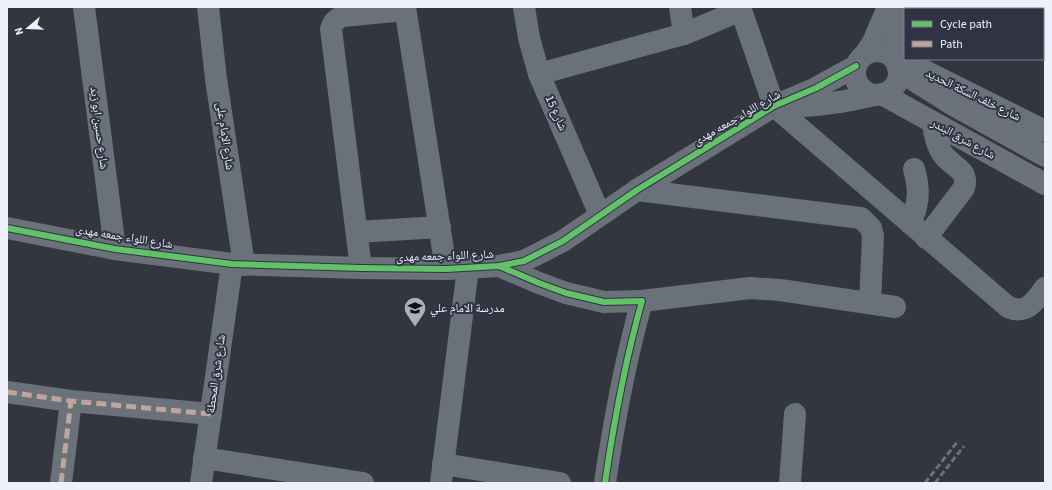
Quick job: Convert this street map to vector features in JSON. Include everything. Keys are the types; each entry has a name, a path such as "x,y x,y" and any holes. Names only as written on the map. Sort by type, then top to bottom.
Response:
{"main road":[{"name":"شارع شرق البندر","path":"897,66 953,105 1045,156"},
{"name":"شارع شرق البندر","path":"878,94 1045,184"}],"street":[{"name":"شارع حسين ابو زيد","path":"84,7 115,249"},
{"name":"شارع الإمام على","path":"208,7 238,264"},
{"name":"شارع 15","path":"524,7 529,38 539,74 600,215"},
{"path":"680,7 684,34"},
{"name":"شارع اللواء جمعه مهدى","path":"7,228 115,249 238,264 446,269 499,266 524,261 563,241 637,190 774,106 816,88 860,60 873,42 888,7"},
{"path":"361,268 332,38 333,23 338,18 343,16 405,8 446,269"},
{"path":"539,74 684,34 741,8 774,106 1008,307 1018,310 1028,307 1045,288"},
{"path":"897,66 888,54 881,51 872,51 860,60 855,74 856,81 861,88 867,92 878,94 889,91 895,86 898,79 898,34 904,13"},
{"name":"شارع خلف السكة الحديد","path":"897,66 925,71 1045,131"},
{"name":"شارع اللواء جمعه مهدى","path":"774,106 819,105 878,94"},
{"path":"926,238 966,184 965,175 962,171 947,161 941,152 934,132 933,123"},
{"path":"910,223 918,203 919,192 914,169"},
{"path":"637,190 861,218 871,228 873,236 870,304"},
{"path":"357,232 440,227"},
{"name":"شارع شرق المحطة","path":"201,483 211,414 238,264"},
{"path":"499,266 566,294 604,302 642,301 750,288 780,290 895,308"},
{"path":"468,268 442,473 560,483"},
{"path":"605,483 619,393 629,347 642,301"},
{"path":"7,392 211,414"},
{"path":"61,483 71,400"},
{"path":"790,483 795,414"},
{"path":"204,458 363,483"}],"railway":[{"path":"925,483 958,441"},
{"path":"935,483 964,446"}],"marked path":[{"path":"7,392 71,401 211,414"},
{"path":"61,483 71,401"}],"cycle path":[{"path":"7,228 115,249 232,264 446,269 499,266 524,261 563,241 637,190 774,106 816,88 856,66"},
{"path":"499,266 566,293 604,302 642,301 620,391 605,483"}],"place":[{"name":"مدرسة الامام علي","path":"415,328"}]}
